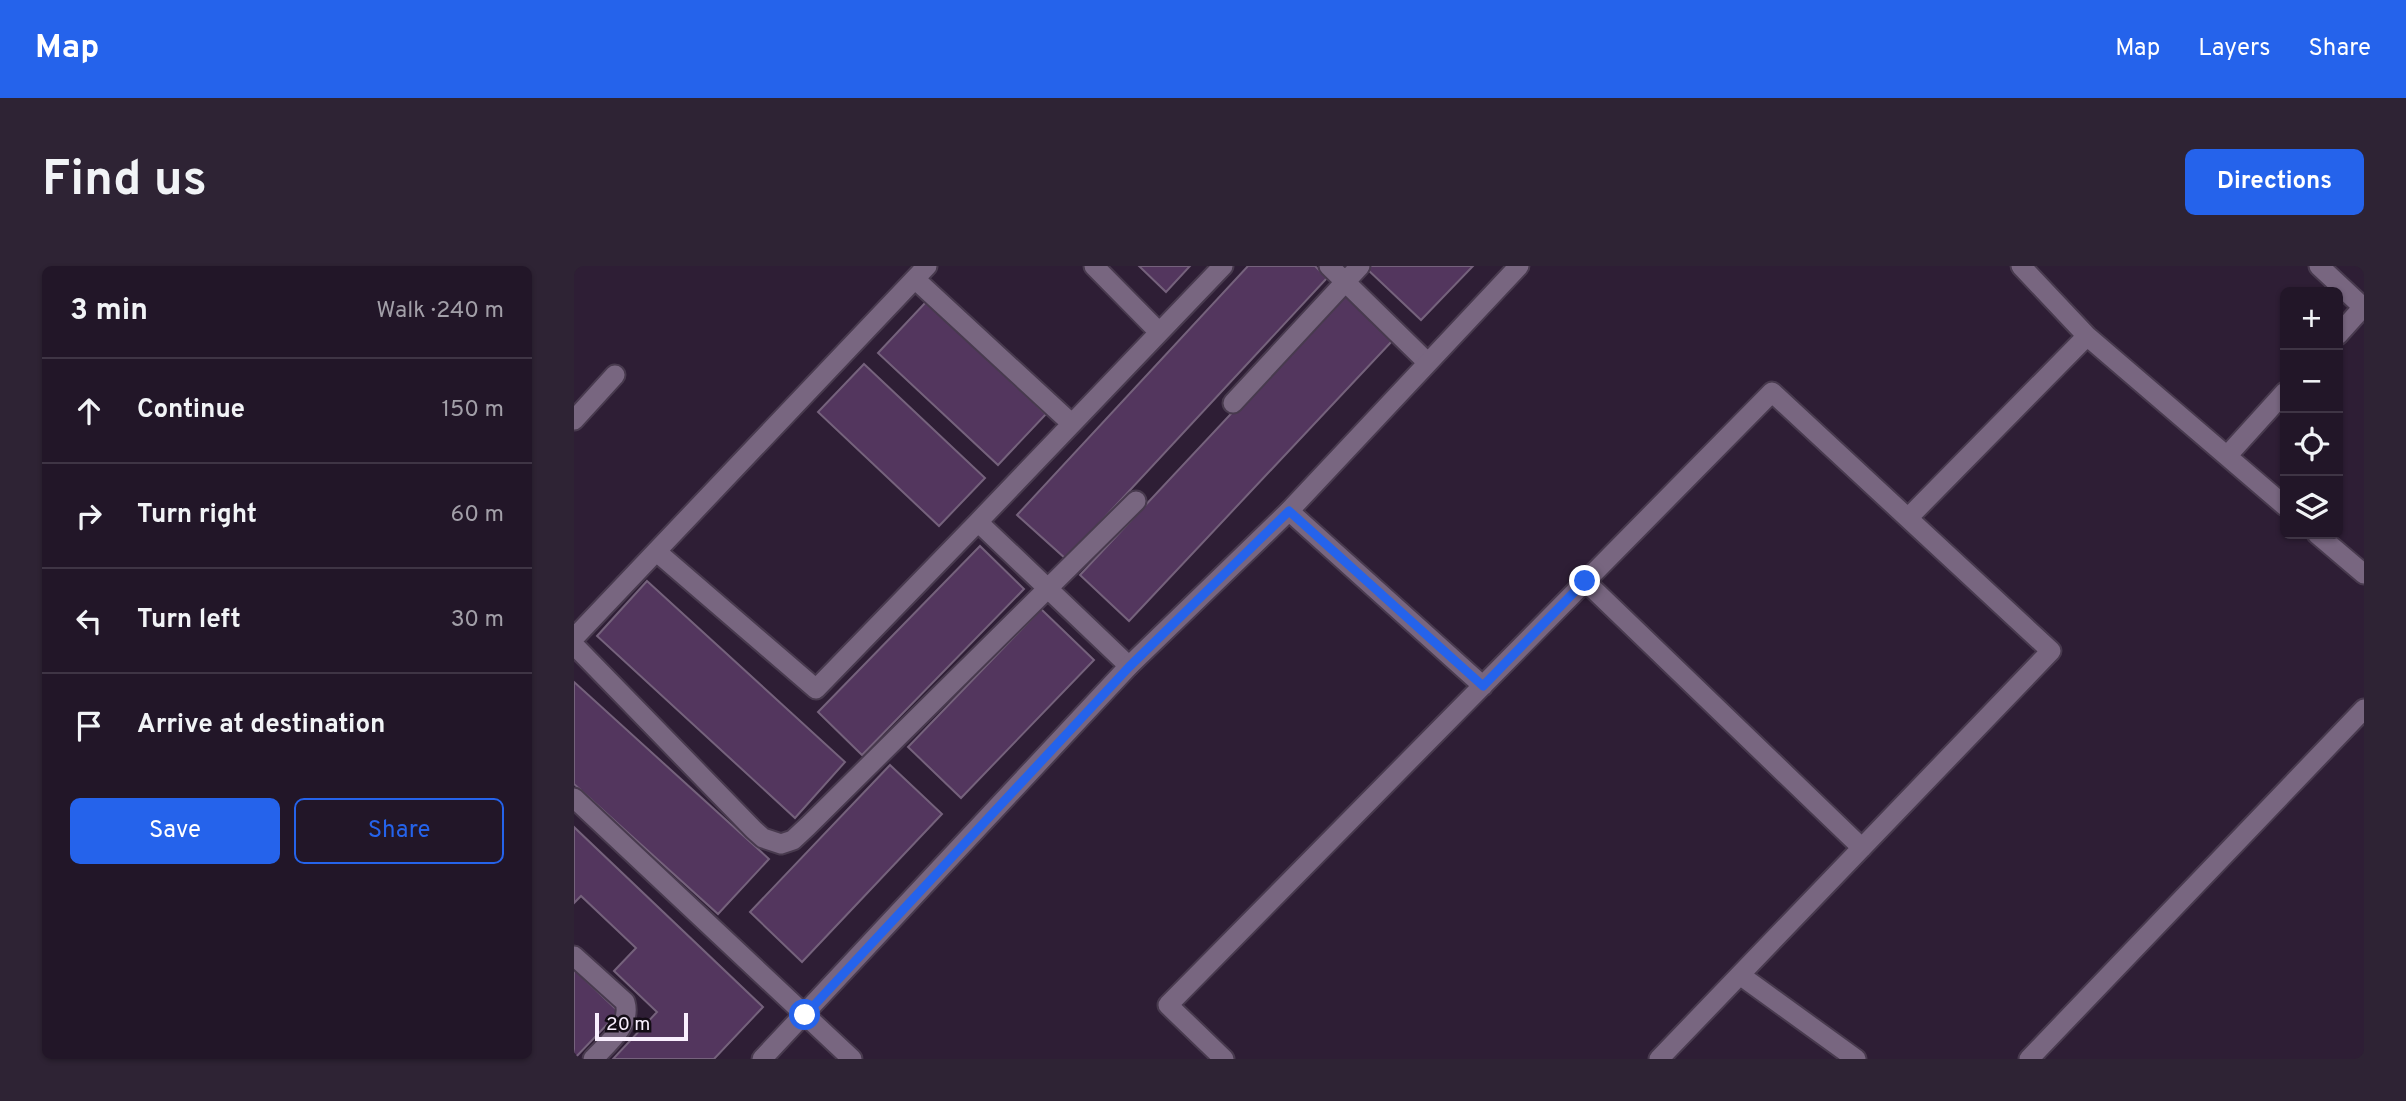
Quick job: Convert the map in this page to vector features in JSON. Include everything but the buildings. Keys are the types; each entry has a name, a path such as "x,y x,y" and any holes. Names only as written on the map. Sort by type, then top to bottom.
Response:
{"street":[{"path":"1094,266 1158,331"},
{"path":"657,552 816,689 1223,266"},
{"path":"1329,266 1427,362"},
{"path":"1233,403 1360,266"},
{"path":"762,1059 1129,667 1289,511 1519,266"},
{"path":"2021,266 2087,336 2280,502"},
{"path":"2319,266 2364,306 2343,329"},
{"path":"574,638 921,272 1071,423"},
{"path":"1910,516 2087,336"},
{"path":"574,420 615,375"},
{"path":"1224,1059 1168,1004 1772,392 1910,516 2051,650 1660,1059"},
{"path":"2227,456 2280,398"},
{"path":"574,645 754,830 771,842 781,844 793,840 808,826 1136,501"},
{"path":"1289,511 1483,686"},
{"path":"978,522 1049,587 1129,667"},
{"path":"2324,539 2364,574"},
{"path":"1585,581 1862,848"},
{"path":"2029,1059 2364,709"},
{"path":"574,798 852,1059"},
{"path":"574,956 625,1002 628,1012 622,1026 593,1059"},
{"path":"1740,975 1856,1059"}],"route":[{"path":"805,1015 1129,667 1289,511 1483,686 1585,581"}]}
